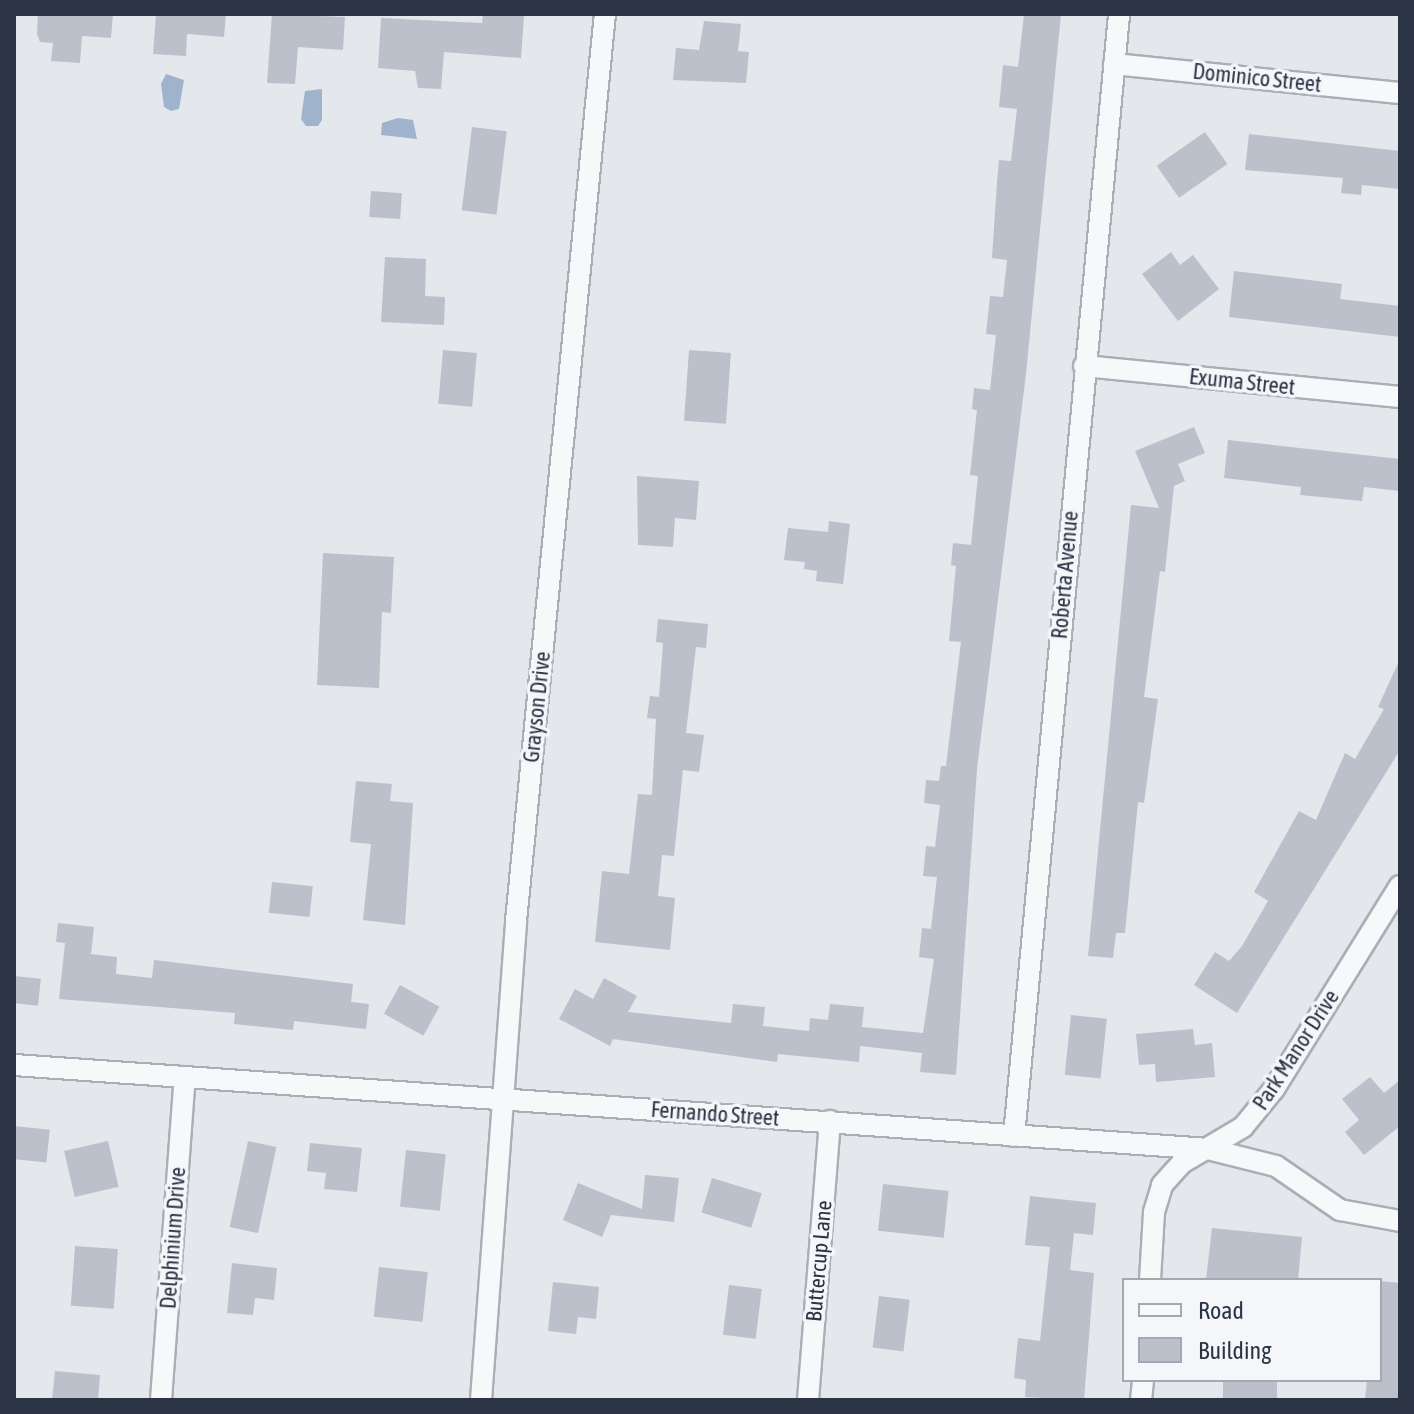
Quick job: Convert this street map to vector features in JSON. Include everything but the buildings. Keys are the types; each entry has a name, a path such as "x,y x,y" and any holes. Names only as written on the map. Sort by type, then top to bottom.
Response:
{"street":[{"name":"Grayson Drive","path":"481,1400 502,1100 605,14"},
{"name":"Roberta Avenue","path":"1014,1136 1119,14"},
{"name":"Dominico Street","path":"1114,64 1400,93"},
{"name":"Exuma Street","path":"1084,366 1400,397"},
{"name":"Park Manor Drive","path":"1150,1278 1154,1212 1162,1185 1182,1163 1243,1127 1274,1089 1400,886"},
{"name":"Fernando Street","path":"14,1065 1208,1149 1276,1166 1340,1210 1400,1221"},
{"name":"Delphinium Drive","path":"161,1400 185,1077"},
{"name":"Buttercup Lane","path":"808,1400 830,1121"}],"water":[{"path":"166,74 184,80 179,109 171,111 164,107 161,84"},
{"path":"322,89 322,120 318,126 306,126 301,119 305,91"},
{"path":"398,118 413,120 417,139 381,135 382,123"}]}
